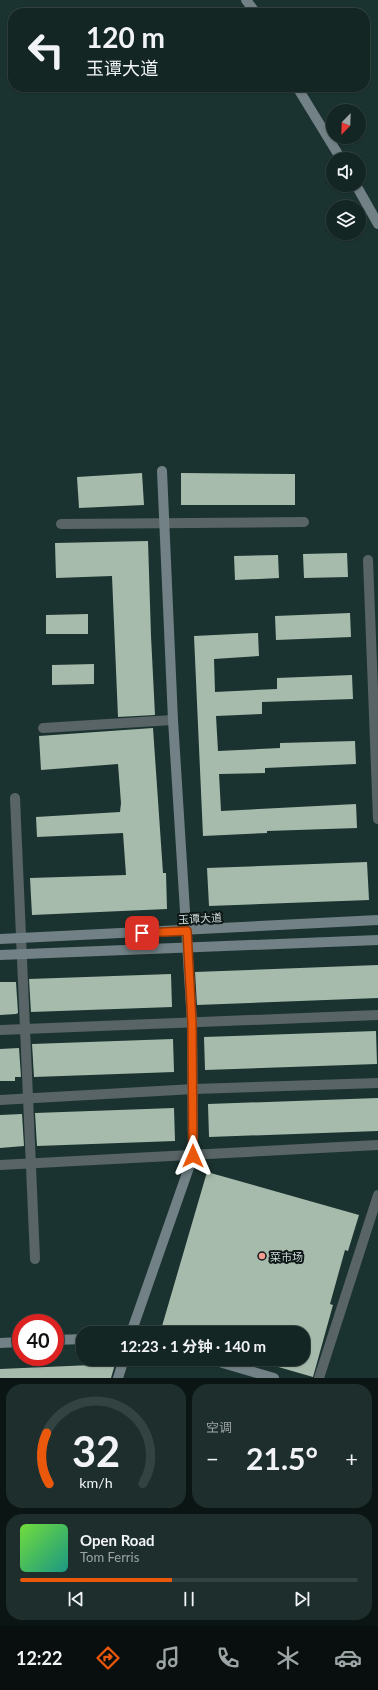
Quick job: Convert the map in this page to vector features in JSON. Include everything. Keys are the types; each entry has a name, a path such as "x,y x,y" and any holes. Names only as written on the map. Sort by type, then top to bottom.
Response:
{"street":[{"path":"246,0 252,8"},
{"path":"300,92 337,152"},
{"path":"360,192 378,224"},
{"path":"133,1326 193,1156 194,1089 189,948 173,720 162,471"},
{"path":"61,524 304,522"},
{"path":"368,560 378,819"},
{"path":"43,728 173,720"},
{"path":"15,798 35,1259"},
{"name":"玉谭大道","path":"0,939 187,931 378,920"},
{"path":"0,955 378,940"},
{"path":"0,1030 378,1015"},
{"path":"0,1100 194,1089 378,1082"},
{"path":"0,1165 193,1156 378,1145"},
{"path":"319,1378 378,1194"},
{"path":"64,1339 76,1338"},
{"path":"0,1343 12,1342"},
{"path":"118,1378 122,1366"},
{"path":"233,1366 274,1378"}],"building":[{"path":"142,473 144,505 79,508 77,477"},
{"path":"181,473 295,474 295,505 181,505"},
{"path":"148,541 155,715 118,717 112,576 56,578 55,543"},
{"path":"347,553 348,577 304,578 303,554"},
{"path":"278,555 279,578 235,580 234,556"},
{"path":"350,613 351,637 276,640 275,616"},
{"path":"88,614 88,634 46,634 46,615"},
{"path":"258,633 259,656 214,659 215,692 277,689 277,678 352,675 353,699 262,702 262,714 216,716 218,751 280,748 280,743 355,741 356,764 265,768 265,773 219,774 221,811 356,804 357,828 267,831 267,833 203,836 194,636"},
{"path":"94,664 94,684 52,685 52,665"},
{"path":"153,728 163,873 166,873 167,909 32,915 30,878 126,875 123,833 37,837 36,817 120,812 121,803 118,764 41,770 39,736"},
{"path":"367,862 369,900 209,906 207,868"},
{"path":"378,965 378,998 197,1005 195,972"},
{"path":"171,974 172,1007 31,1012 29,979"},
{"path":"0,982 16,982 18,1013 0,1015"},
{"path":"376,1031 377,1064 205,1070 204,1037"},
{"path":"173,1039 174,1072 34,1077 32,1044"},
{"path":"19,1048 21,1077 15,1077 15,1081 0,1081 0,1049"},
{"path":"378,1098 378,1131 209,1137 208,1104"},
{"path":"174,1108 175,1141 37,1146 35,1113"},
{"path":"22,1114 24,1146 0,1148 0,1115"},
{"path":"207,1172 359,1215 348,1251 345,1250 330,1304 333,1305 313,1377 275,1366 310,1366 310,1326 162,1326"},
{"path":"76,1366 114,1366 111,1378 0,1378 0,1369"}],"place":[{"name":"菜市场","path":"262,1256"}],"route":[{"path":"142,933 187,931 189,948 194,1089 193,1156"}]}
